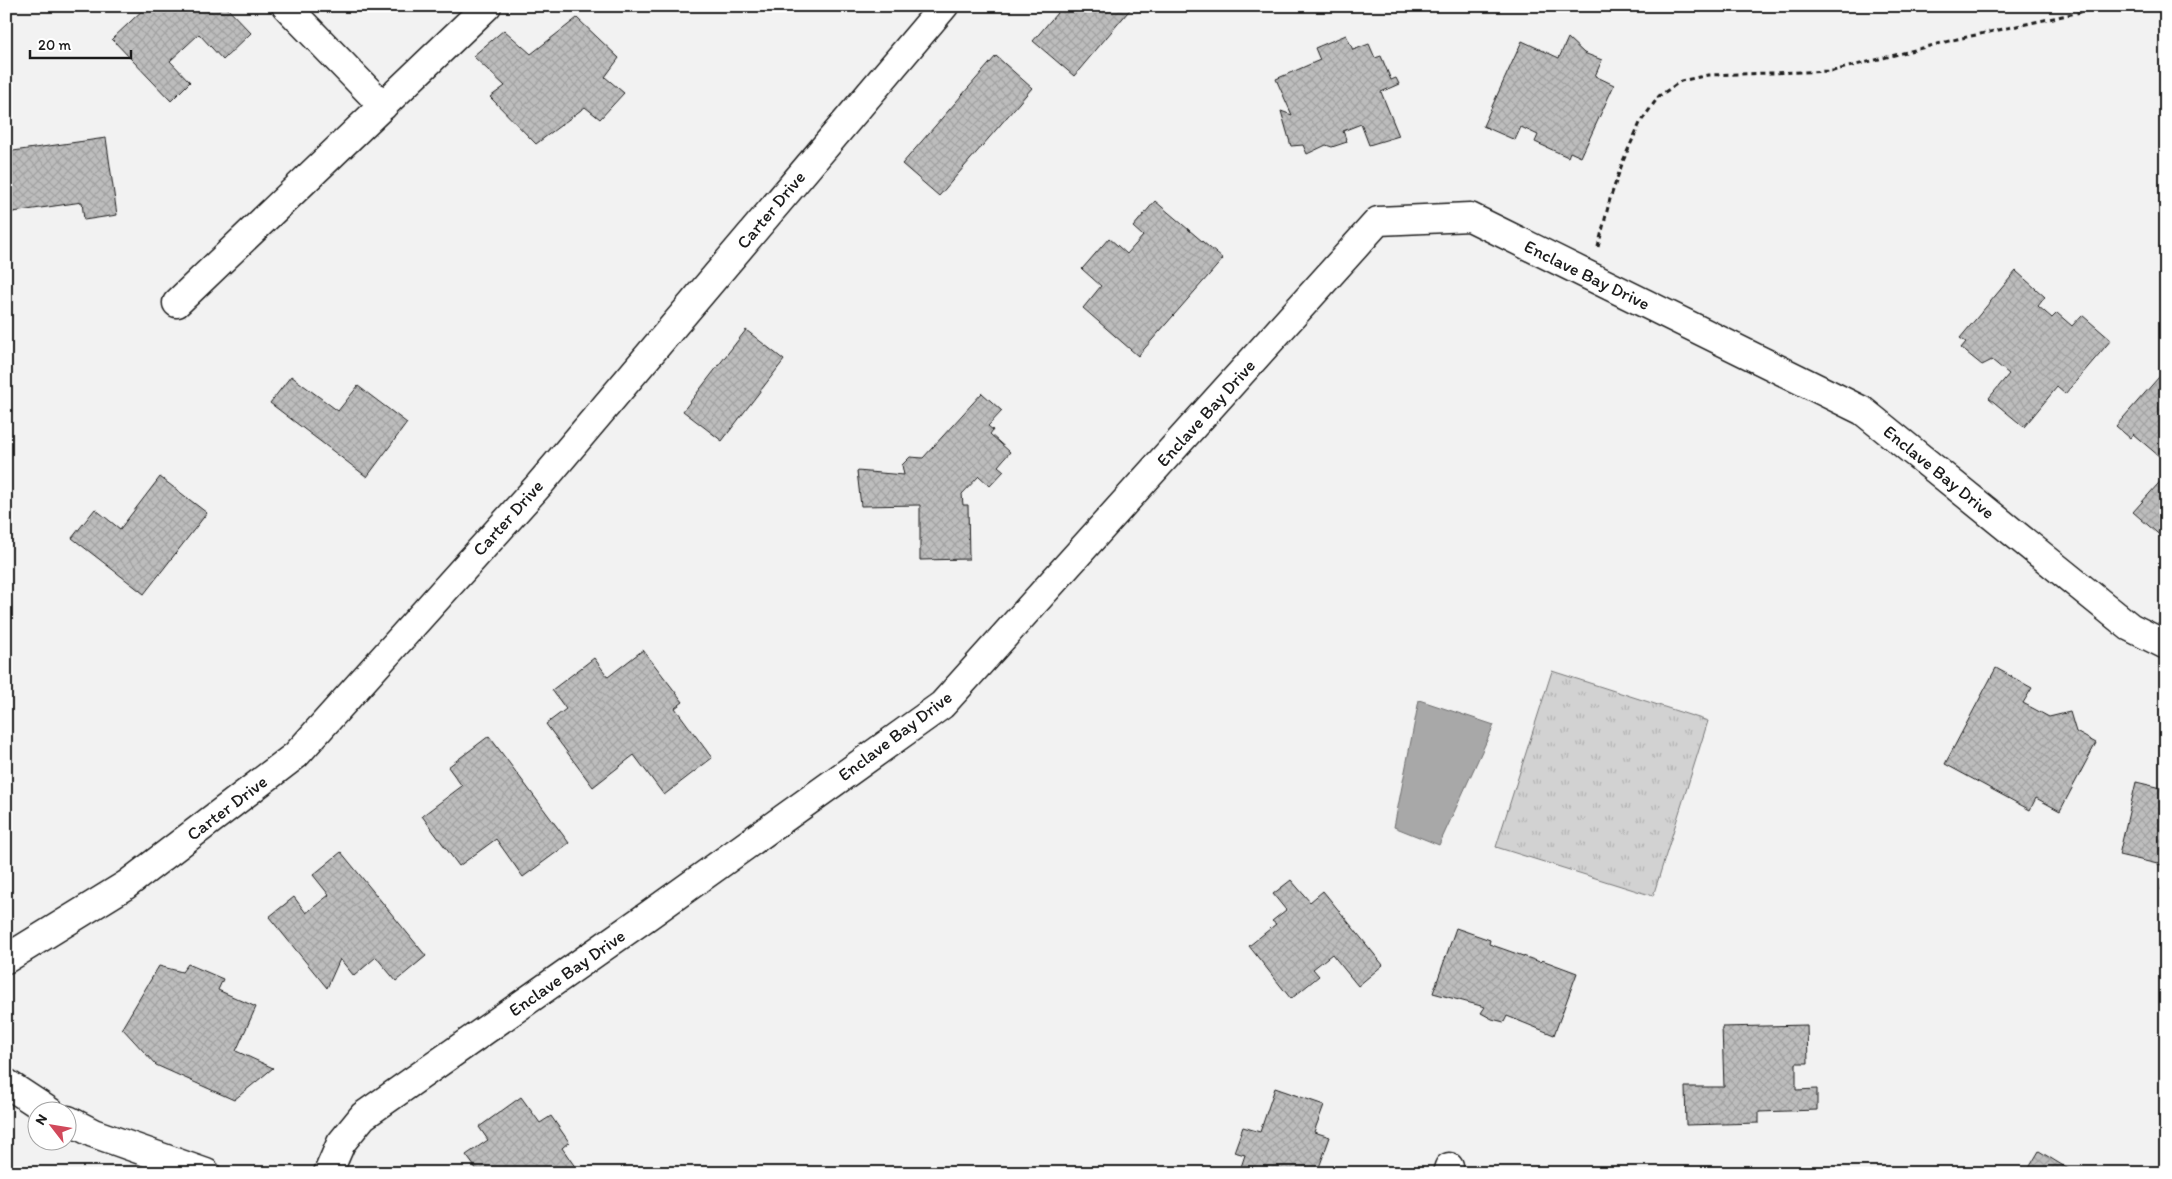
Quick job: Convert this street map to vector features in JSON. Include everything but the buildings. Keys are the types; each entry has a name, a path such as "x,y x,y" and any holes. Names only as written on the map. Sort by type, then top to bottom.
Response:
{"street":[{"path":"286,6 383,106"},
{"path":"177,303 487,6"},
{"name":"Carter Drive","path":"6,959 126,885 296,754 538,485 944,6"},
{"name":"Enclave Bay Drive","path":"328,1173 341,1143 363,1116 649,915 942,705 1378,221 1470,217 1863,411 2130,627 2166,645"},
{"path":"6,1083 35,1102"},
{"path":"78,1125 93,1133 206,1173"}],"path":[{"path":"1591,277 1610,199 1623,161 1640,123 1659,96 1682,81 1708,74 1833,72 1952,40 2108,6"}],"green space":[{"path":"1552,671 1708,721 1653,896 1496,847"}],"shaded area":[{"path":"1419,700 1494,725 1439,845 1394,827"}]}
